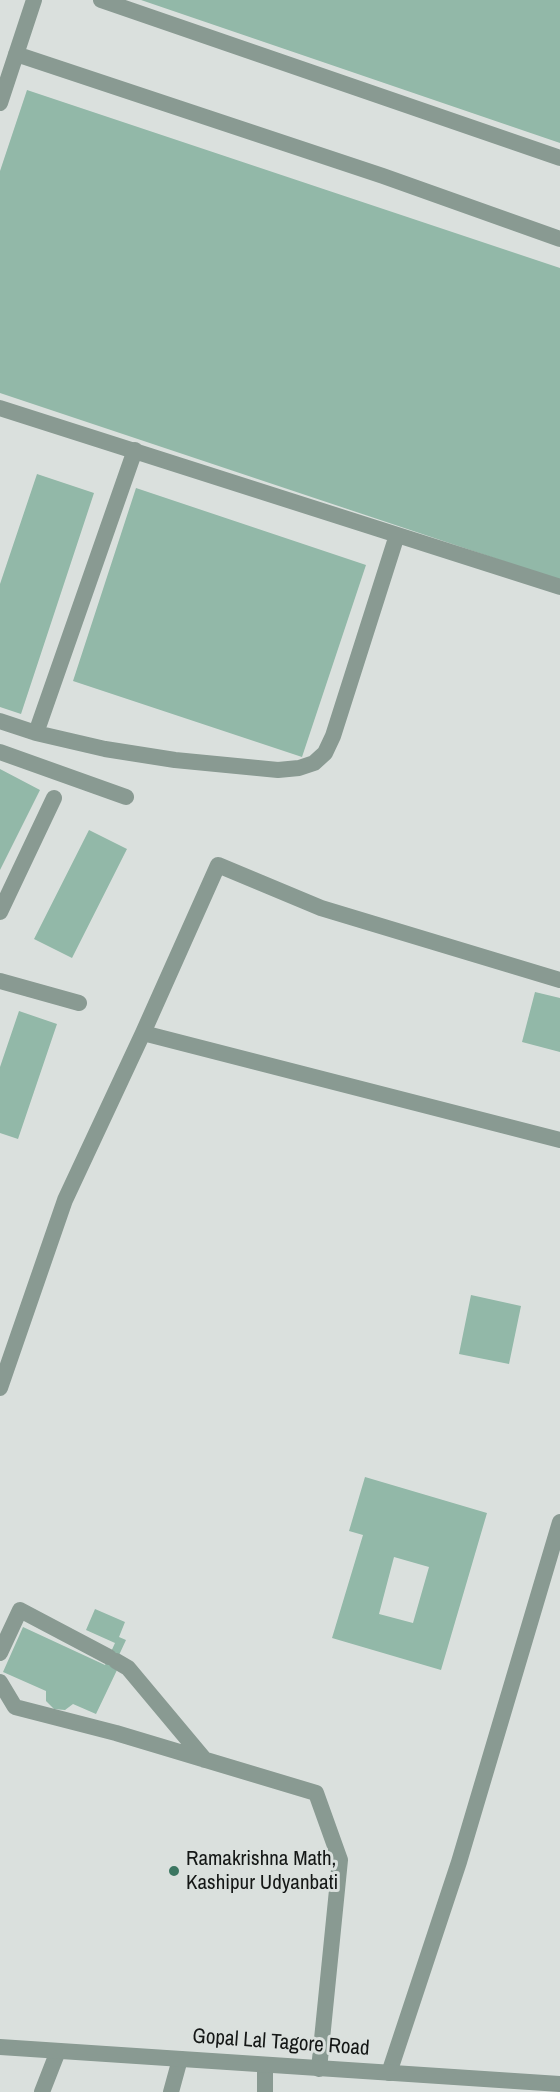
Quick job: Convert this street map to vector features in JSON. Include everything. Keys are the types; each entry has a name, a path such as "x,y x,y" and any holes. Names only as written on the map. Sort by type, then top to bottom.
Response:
{"street":[{"path":"0,103 34,0"},
{"path":"101,0 560,158"},
{"path":"16,54 382,176 560,239"},
{"path":"0,408 560,587"},
{"path":"36,733 135,450"},
{"path":"0,721 36,733 105,749 175,760 278,770 299,768 314,763 325,753 333,736 397,535"},
{"path":"0,752 126,797"},
{"path":"0,912 54,798"},
{"path":"0,1388 65,1200 218,865 321,908 560,980"},
{"path":"0,981 79,1003"},
{"path":"143,1033 560,1140"},
{"path":"389,2073 459,1862 560,1522"},
{"path":"0,1653 20,1610 128,1668 205,1761"},
{"path":"0,1682 15,1707 116,1733 316,1793 340,1860 319,2069"},
{"name":"Gopal Lal Tagore Road","path":"0,2047 560,2084"},
{"path":"42,2092 58,2051"},
{"path":"171,2092 180,2059"},
{"path":"265,2065 265,2092"}],"building":[{"path":"141,0 560,0 560,143"},
{"path":"27,90 560,268 560,580 0,393 0,171"},
{"path":"37,474 94,493 21,714 0,707 0,584"},
{"path":"136,488 366,565 302,757 73,681"},
{"path":"0,769 40,790 0,870"},
{"path":"89,830 127,849 72,958 34,939"},
{"path":"535,992 560,998 560,1052 522,1042"},
{"path":"19,1011 57,1024 18,1139 0,1133 0,1067"},
{"path":"471,1295 521,1306 509,1364 459,1354"},
{"path":"365,1477 487,1513 441,1670 332,1638 363,1535 349,1531","holes":["394,1557 429,1567 413,1623 379,1614"]},
{"path":"95,1609 125,1622 119,1637 126,1640 113,1668 117,1670 96,1714 73,1704 65,1710 54,1709 46,1701 46,1691 3,1672 23,1627 105,1665 115,1643 86,1630"}],"place":[{"name":"Ramakrishna Math, Kashipur Udyanbati","path":"174,1871"}]}
